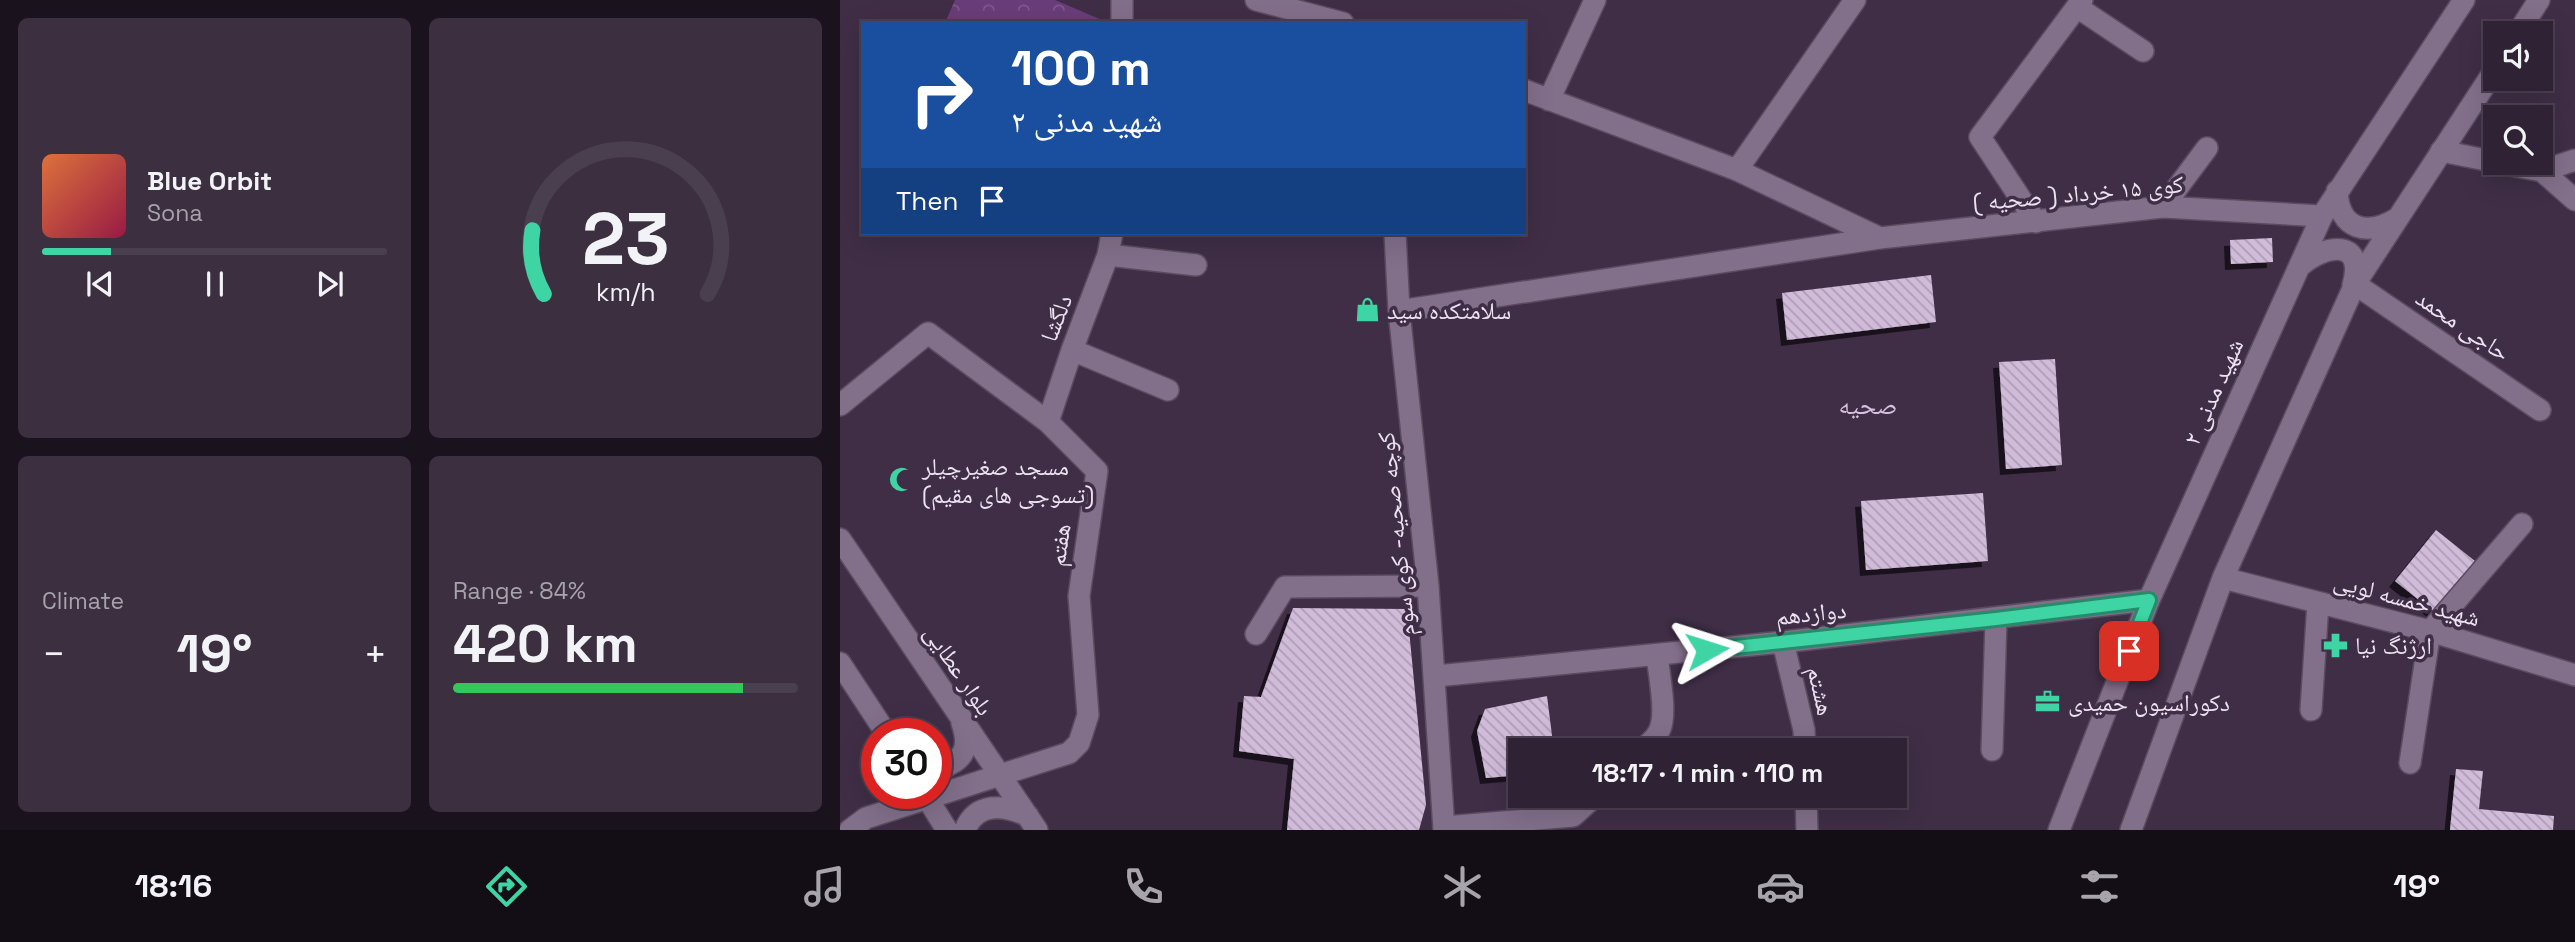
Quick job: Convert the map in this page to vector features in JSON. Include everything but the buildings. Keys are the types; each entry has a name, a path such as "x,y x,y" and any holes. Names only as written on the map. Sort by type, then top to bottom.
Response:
{"street":[{"path":"1122,0 1122,21"},
{"path":"1256,0 1335,21"},
{"path":"1549,100 1595,0"},
{"path":"1737,170 1855,0"},
{"name":"شهید مدنی ۲","path":"2059,830 2149,600 2322,216 2463,0"},
{"path":"2526,21 2539,0"},
{"path":"2036,222 1980,137 2079,4 2143,51"},
{"path":"2131,830 2223,578 2353,290 2483,88"},
{"path":"1526,91 1737,170 1880,238"},
{"path":"2163,208 2207,148"},
{"path":"2441,151 2483,159"},
{"path":"2553,167 2575,160"},
{"path":"2547,175 2575,200"},
{"path":"2337,191 2341,212 2347,221 2356,227 2379,228 2398,218"},
{"name":"کوی ۱۵ خرداد ( صحیه )","path":"1399,311 1880,238 2163,208 2322,216"},
{"name":"دلگشا","path":"1048,422 1108,255 1112,235"},
{"name":"کوچه صحیه- کوی سوم","path":"1395,235 1399,311 1436,676 1444,828"},
{"path":"2298,267 2309,258 2329,249 2346,250 2352,254 2356,267 2353,290"},
{"path":"1108,255 1196,265"},
{"name":"حاجی محمد","path":"2353,290 2540,410"},
{"name":"هفتم","path":"840,405 928,333 1048,422 1097,471 1079,596 1088,722 1076,749 998,775"},
{"path":"1072,350 1167,390"},
{"path":"2410,763 2430,631 2522,524"},
{"name":"بلوار عطایی","path":"840,539 1033,823"},
{"name":"شهید خمسه لویی","path":"2223,578 2430,631 2575,675"},
{"path":"1256,634 1285,587 1428,586"},
{"name":"دوازدهم","path":"1436,676 1783,642 2149,600"},
{"path":"2311,710 2318,603"},
{"path":"1992,750 1996,619"},
{"name":"هشتم","path":"1783,642 1804,738"},
{"path":"1655,738 1663,715 1657,655"},
{"path":"840,663 876,718"},
{"path":"952,764 960,758 966,747 967,736 962,722"},
{"path":"952,788 998,775"},
{"path":"965,830 971,817 992,806 1017,810 1033,823"},
{"path":"1444,828 1573,817 1582,808"},
{"path":"1806,808 1807,830"},
{"path":"850,830 866,818 891,809"},
{"path":"934,809 947,830"}],"green space":[{"path":"955,0 1055,0 1104,21 946,21"}],"place":[{"name":"سلامتکده سید","path":"1367,310"},
{"name":"مسجد صغیرچیلر (تسوجی های مقیم)","path":"902,480"},
{"name":"ارژنگ نیا","path":"2335,645"},
{"name":"دکوراسیون حمیدی","path":"2048,702"}],"district":[{"name":"صحیه","path":"1868,405"}],"route":[{"path":"1707,650 2149,600 2129,651"}]}
